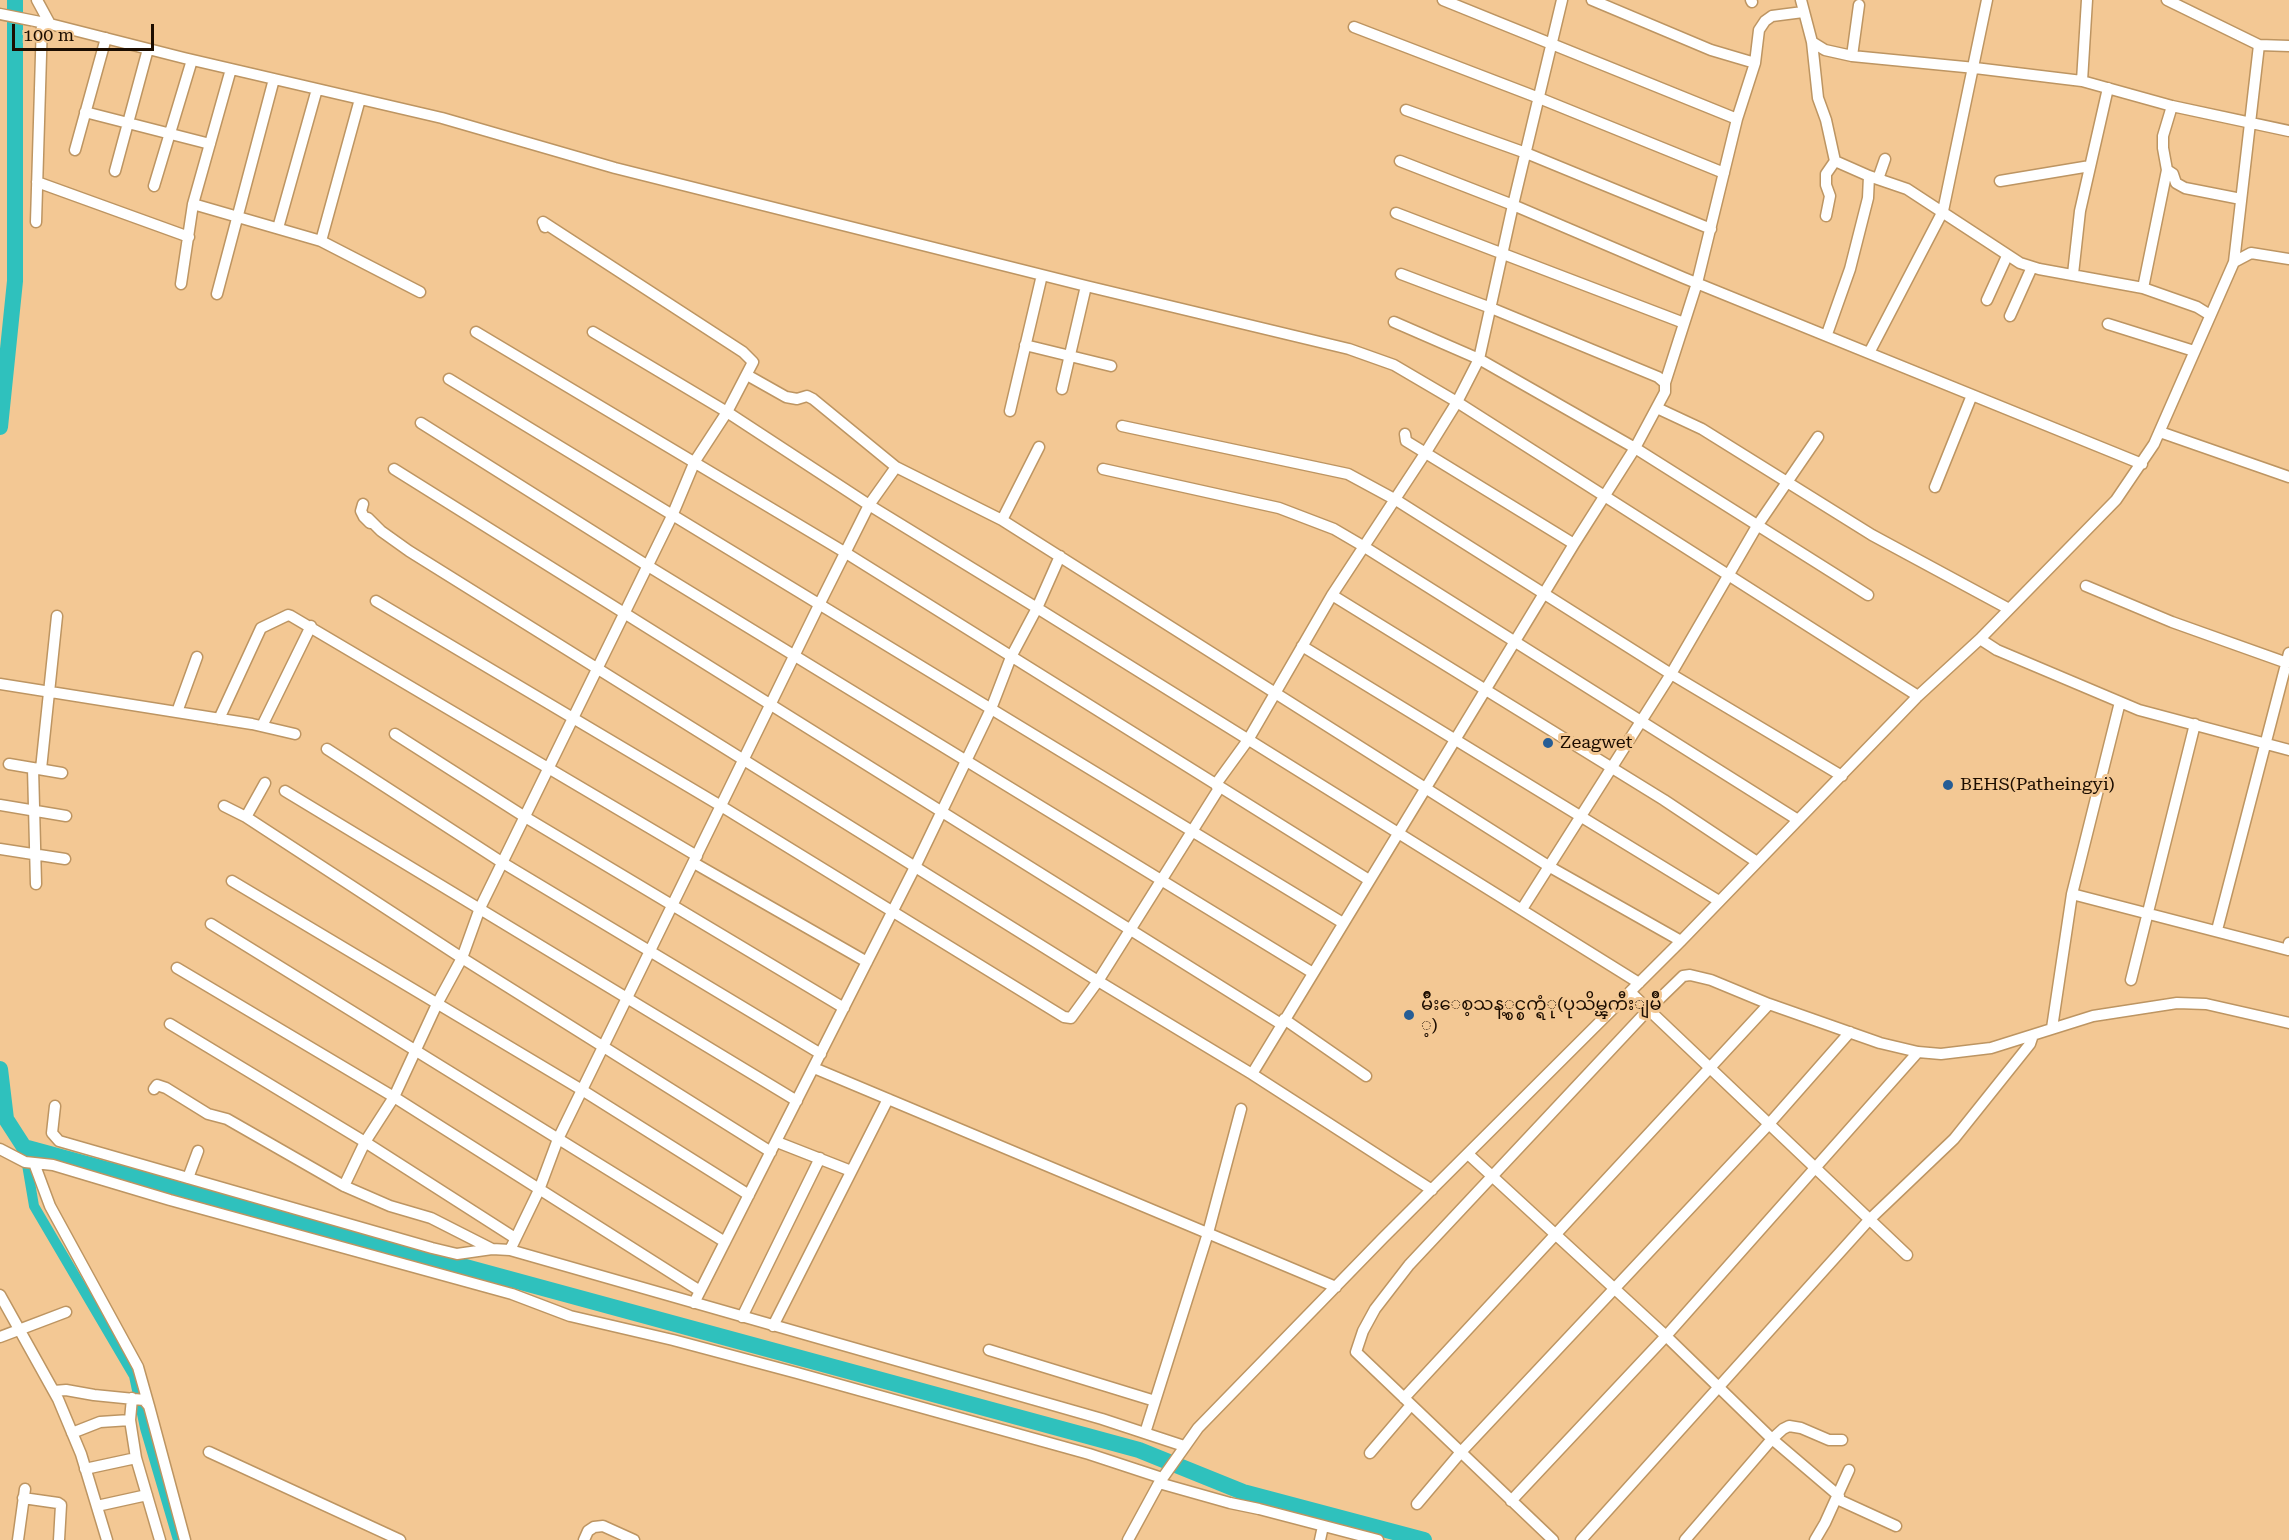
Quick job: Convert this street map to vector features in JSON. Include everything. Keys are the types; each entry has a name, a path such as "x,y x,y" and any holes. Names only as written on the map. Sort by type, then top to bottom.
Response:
{"street":[{"path":"36,222 46,23 37,0"},
{"path":"1443,0 1737,119"},
{"path":"1216,784 1248,740 1332,595 1396,500 1457,402 1479,359 1562,0"},
{"path":"1592,0 1711,50 1755,63"},
{"path":"1801,0 1812,42 1818,98 1826,120 1835,161 1826,174 1826,185 1830,196 1826,216"},
{"path":"1869,353 1943,211 1988,0"},
{"path":"2082,81 2087,0"},
{"path":"2167,0 2259,45 2289,46"},
{"path":"1852,56 1859,5"},
{"path":"1252,1074 1424,788 1635,448 1657,408 1665,392 1665,382 1697,283 1737,119 1755,63 1757,38 1765,21 1772,16 1803,12"},
{"path":"0,14 442,118 615,168 1086,286 1349,349 1394,365 1457,402 1918,696"},
{"path":"1354,27 1539,98 1724,173"},
{"path":"75,150 106,38"},
{"path":"1812,42 1826,50 1852,56 2082,81 2172,106 2289,131"},
{"path":"1128,1540 1162,1478 1198,1428 1432,1190 1472,1159 1633,994 1639,982 1918,696 1980,639 2116,500 2142,464 2160,432 2234,262 2259,45"},
{"path":"115,171 148,49"},
{"path":"154,186 192,60"},
{"path":"181,284 194,204 231,69"},
{"path":"217,294 274,79"},
{"path":"2073,274 2080,211 2108,88"},
{"path":"278,228 317,89"},
{"path":"321,241 360,99"},
{"path":"2143,288 2167,170 2163,136 2172,106"},
{"path":"1406,110 1526,153 1711,229"},
{"path":"86,112 210,144"},
{"path":"1827,334 1850,269 1874,178 1885,159"},
{"path":"1400,161 1513,205 1697,283 2142,464"},
{"path":"1835,161 1907,189 2007,256 2032,267 2143,288 2197,307 2210,315"},
{"path":"2000,182 2090,166"},
{"path":"2167,170 2173,174 2178,185 2241,199"},
{"path":"37,182 189,237"},
{"path":"194,204 321,241 420,292"},
{"path":"1396,213 1684,323"},
{"path":"344,1186 365,1142 394,1097 437,1004 462,958 480,908 648,566 695,461 727,412 753,362 743,352 543,222 545,227"},
{"path":"2234,262 2251,252 2289,259"},
{"path":"1987,300 2007,256"},
{"path":"2010,316 2032,267"},
{"path":"1401,274 1491,308 1658,377 1665,382"},
{"path":"1010,411 1042,275"},
{"path":"1062,389 1086,286"},
{"path":"1394,322 1479,359 1635,448 1868,595"},
{"path":"2108,324 2194,351"},
{"path":"476,332 846,553 1369,880"},
{"path":"593,332 727,412 869,506 1639,982"},
{"path":"1025,345 1111,366"},
{"path":"747,375 786,397 797,399 807,396 813,399 896,467 1002,520 1550,867 1681,941"},
{"path":"449,379 1343,923"},
{"path":"1935,487 1972,394"},
{"path":"1657,408 1702,429 1872,535 2009,609"},
{"path":"422,423 648,566 1313,973"},
{"path":"1122,426 1348,474 1396,500 1671,674 1842,776"},
{"path":"2160,432 2289,477"},
{"path":"1405,434 1406,441 1574,544"},
{"path":"1522,909 1671,674 1757,526 1818,437"},
{"path":"1002,520 1039,447"},
{"path":"510,1250 540,1190 558,1139 819,605 869,506 896,467"},
{"path":"1103,469 1280,508 1334,530 1363,546 1798,820"},
{"path":"394,470 1283,1022 1366,1076"},
{"path":"363,504 361,511 364,517 409,551 1098,981 1252,1074 1432,1190"},
{"path":"694,1303 967,761 991,710 1011,657 1037,608 1060,556"},
{"path":"2086,586 2172,622 2288,658 2217,930"},
{"path":"1332,595 1611,767 1757,862"},
{"path":"376,601 721,806 1068,1019 1075,1015 1098,981 1218,790 1216,784"},
{"path":"219,719 261,628 288,615 311,626 549,768 867,962"},
{"path":"36,885 34,810 37,769 50,692 57,616"},
{"path":"262,726 311,626"},
{"path":"1980,639 1997,650 2120,702 2289,750"},
{"path":"1302,646 1582,815 1719,901"},
{"path":"177,712 197,657"},
{"path":"0,684 262,726 295,734"},
{"path":"2052,1028 2072,894 2120,702"},
{"path":"2131,980 2195,724"},
{"path":"395,734 525,817 844,1008"},
{"path":"327,749 503,863 821,1054"},
{"path":"9,764 62,772"},
{"path":"246,817 265,783"},
{"path":"285,791 797,1101"},
{"path":"0,805 66,816"},
{"path":"224,806 246,817 462,958 771,1152"},
{"path":"0,849 65,859"},
{"path":"232,881 582,1090 749,1195"},
{"path":"2072,894 2288,950 2289,943"},
{"path":"211,924 725,1242"},
{"path":"177,968 394,1097 700,1291"},
{"path":"1553,1540 1356,1352 1363,1331 1375,1310 1409,1265 1646,1008 1683,976 1690,975 1711,980 1769,1004 1880,1043 1918,1052 1941,1054 1991,1048 2093,1016 2177,1003 2206,1004 2289,1023"},
{"path":"1633,994 1906,1255"},
{"path":"1370,1453 1407,1401 1555,1235 1769,1004"},
{"path":"170,1024 365,1142 515,1238"},
{"path":"1417,1504 1461,1452 1769,1124 1850,1032"},
{"path":"1581,1540 1869,1220 1954,1139 2030,1044 2032,1035"},
{"path":"1511,1501 1666,1336 1918,1052"},
{"path":"814,1068 1336,1287"},
{"path":"154,1089 160,1085 208,1114 227,1119 344,1186 390,1206 431,1218 492,1249"},
{"path":"773,1326 888,1098"},
{"path":"55,1106 52,1133 59,1141 432,1248 457,1254 492,1249 510,1250 1102,1419 1145,1433 1182,1449"},
{"path":"1145,1433 1208,1233 1240,1109"},
{"path":"777,1142 851,1171"},
{"path":"0,1149 29,1163 52,1165 170,1200 512,1294 570,1316 673,1340 1089,1454 1162,1478 1201,1496 1378,1540"},
{"path":"188,1178 198,1151"},
{"path":"742,1317 820,1158"},
{"path":"1472,1159 1666,1336 1772,1439 1838,1497 1896,1526"},
{"path":"29,1163 138,1367 140,1400 185,1540"},
{"path":"1,1297 54,1391 85,1468 107,1540"},
{"path":"0,1337 66,1312"},
{"path":"989,1350 1155,1401"},
{"path":"54,1391 66,1390 140,1400"},
{"path":"140,1400 130,1420 136,1458 160,1540"},
{"path":"72,1433 100,1422 130,1420"},
{"path":"1685,1540 1772,1439 1789,1426 1809,1429 1829,1440 1842,1440"},
{"path":"209,1452 400,1540"},
{"path":"85,1468 136,1458"},
{"path":"1815,1540 1838,1497 1849,1470"},
{"path":"18,1540 24,1493 61,1505 60,1540"},
{"path":"97,1506 147,1495"},
{"path":"584,1540 588,1531 594,1527 603,1526 634,1540"},
{"path":"1320,1540 1323,1526"}],"waterway":[{"path":"0,427 15,281 15,0"},
{"path":"0,1069 6,1119 24,1147 1139,1450 1243,1492 1424,1540"},
{"path":"24,1147 34,1206 134,1376 145,1428 178,1540"}],"place":[{"name":"Zeagwet","path":"1548,743"},
{"name":"BEHS(Patheingyi)","path":"1948,785"},
{"name":"မ်ိဳးေစ့သန့္စင္စက္ရံု(ပုသိမ္ၾကီးျမိဳ ့)","path":"1409,1015"}]}
